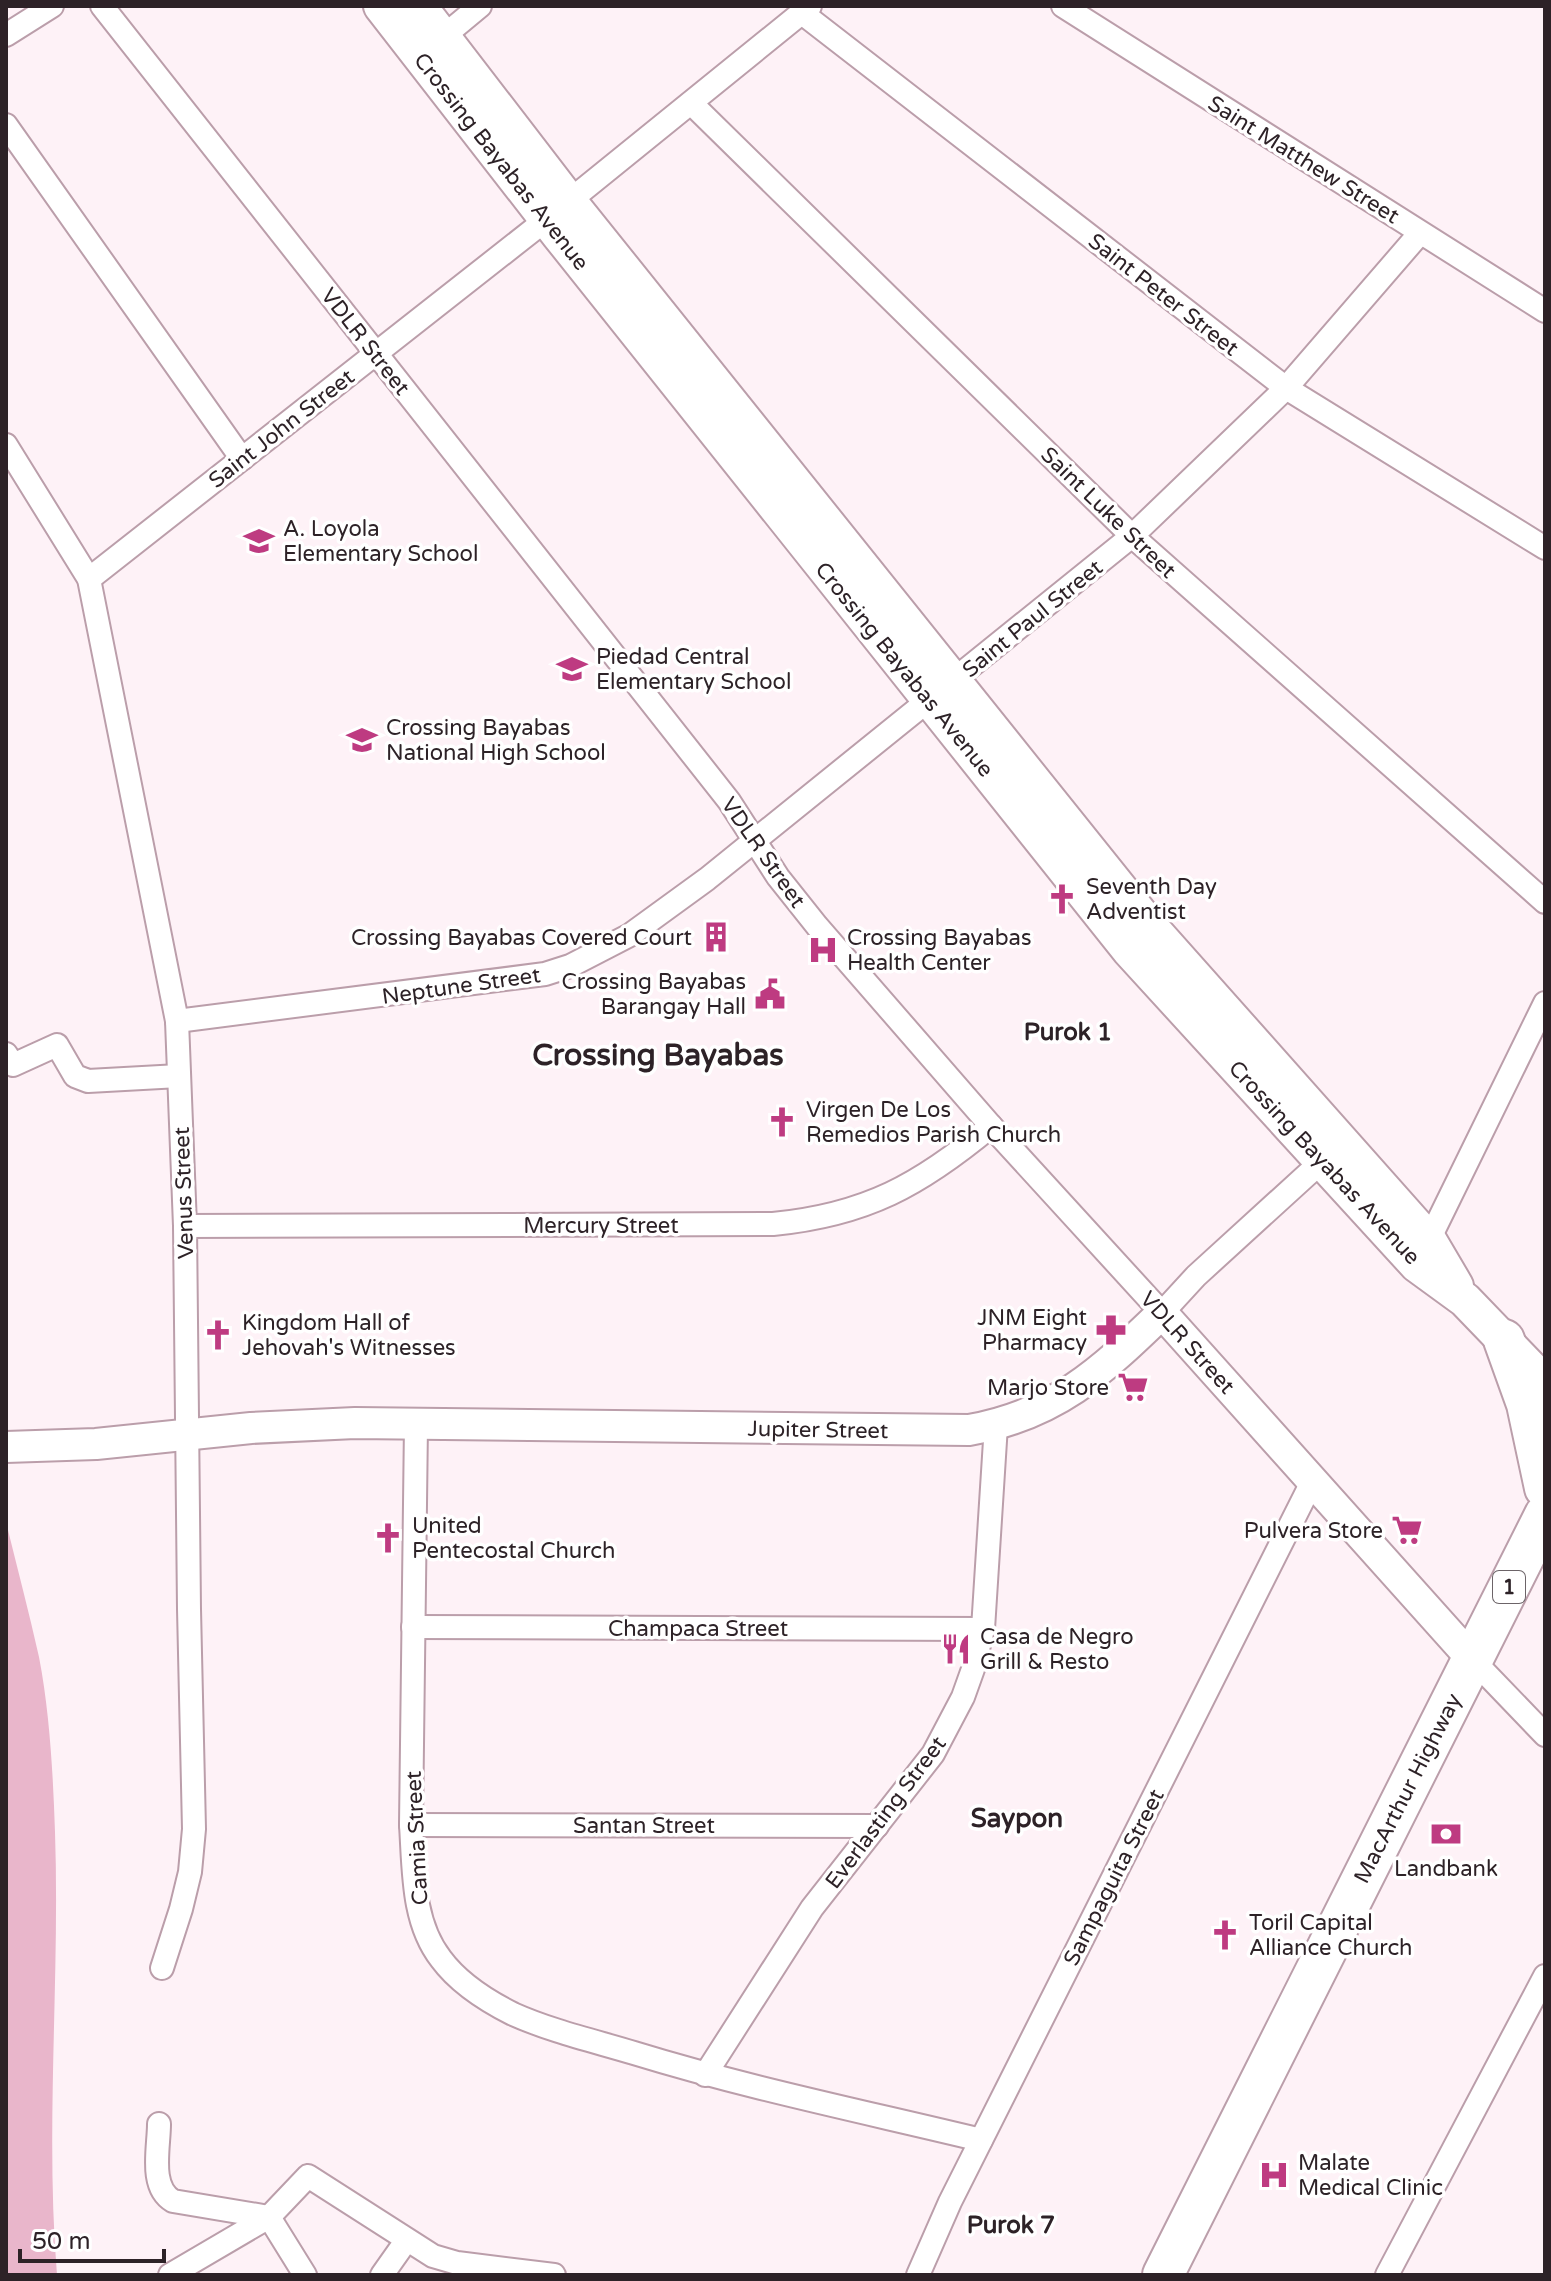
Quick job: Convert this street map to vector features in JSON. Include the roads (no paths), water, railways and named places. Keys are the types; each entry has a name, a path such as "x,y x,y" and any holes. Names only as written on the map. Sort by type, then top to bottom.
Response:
{"highway":[{"path":"1504,1340 1545,1353"},
{"path":"1504,1340 1527,1404 1545,1488"},
{"name":"MacArthur Highway","path":"1163,2275 1545,1515"}],"main road":[{"name":"Crossing Bayabas Avenue","path":"381,6 431,46 942,691 1129,950 1332,1152 1465,1300 1545,1383"},
{"name":"Crossing Bayabas Avenue","path":"419,6 431,46"},
{"name":"Jupiter Street","path":"6,1447 43,1447 302,1425 969,1430 1029,1415 1058,1400 1116,1357 1162,1313"},
{"name":"VDLR Street","path":"1162,1313 1472,1659"}],"street":[{"path":"6,35 52,6"},
{"name":"VDLR Street","path":"102,6 729,801 778,877 817,926 991,1126 1162,1313"},
{"path":"431,46 480,6"},
{"name":"Saint Matthew Street","path":"1063,6 1545,311"},
{"name":"Saint John Street","path":"89,579 558,210 806,9"},
{"name":"Saint Peter Street","path":"806,9 1286,388 1545,548"},
{"name":"Saint Luke Street","path":"691,103 1132,536 1545,902"},
{"path":"6,125 242,459"},
{"name":"Saint Paul Street","path":"755,842 1132,536 1286,388 1420,233"},
{"name":"Venus Street","path":"6,445 89,579 177,1021 185,1226 194,1829 184,1897 162,1968"},
{"name":"Neptune Street","path":"177,1021 545,974 570,966 630,935 755,842"},
{"path":"1423,1252 1545,1003"},
{"path":"6,1054 13,1065 57,1045 75,1076 88,1081 179,1076"},
{"name":"Mercury Street","path":"185,1226 773,1224 815,1220 874,1202 903,1189 957,1154 991,1126"},
{"name":"Jupiter Street","path":"1162,1313 1196,1276 1332,1152"},
{"name":"Camia Street","path":"416,1424 411,1825 415,1881 424,1926 441,1960 487,1999 525,2018 705,2075 981,2140"},
{"name":"Everlasting Street","path":"705,2075 812,1908 914,1780 948,1728 973,1669 983,1629 996,1425"},
{"name":"Sampaguita Street","path":"918,2275 933,2235 1313,1480"},
{"name":"Champaca Street","path":"413,1627 983,1629"},
{"path":"1472,1659 1545,1735"},
{"name":"Santan Street","path":"411,1825 877,1826"},
{"path":"1387,2275 1545,1976"},
{"path":"159,2124 158,2181 167,2197 173,2201 269,2217 305,2275"},
{"path":"170,2275 269,2217 308,2176 433,2256 457,2263 554,2275"},
{"path":"382,2275 406,2241"}],"place":[{"name":"A. Loyola Elementary School","path":"259,541"},
{"name":"Piedad Central Elementary School","path":"572,669"},
{"name":"Crossing Bayabas National High School","path":"362,740"},
{"name":"Seventh Day Adventist","path":"1062,899"},
{"name":"Crossing Bayabas Covered Court","path":"716,937"},
{"name":"Crossing Bayabas Health Center","path":"823,950"},
{"name":"Crossing Bayabas Barangay Hall","path":"770,994"},
{"name":"Virgen De Los Remedios Parish Church","path":"782,1122"},
{"name":"JNM Eight Pharmacy","path":"1111,1330"},
{"name":"Kingdom Hall of Jehovah's Witnesses","path":"218,1335"},
{"name":"Marjo Store","path":"1133,1387"},
{"name":"Pulvera Store","path":"1407,1530"},
{"name":"United Pentecostal Church","path":"388,1538"},
{"name":"Casa de Negro Grill & Resto","path":"956,1649"},
{"name":"Landbank","path":"1446,1834"},
{"name":"Toril Capital Alliance Church","path":"1225,1935"},
{"name":"Malate Medical Clinic","path":"1274,2175"}],"district":[{"name":"Purok 1","path":"1068,1032"},
{"name":"Crossing Bayabas","path":"658,1055"},
{"name":"Saypon","path":"1017,1818"},
{"name":"Purok 7","path":"1011,2225"}]}
